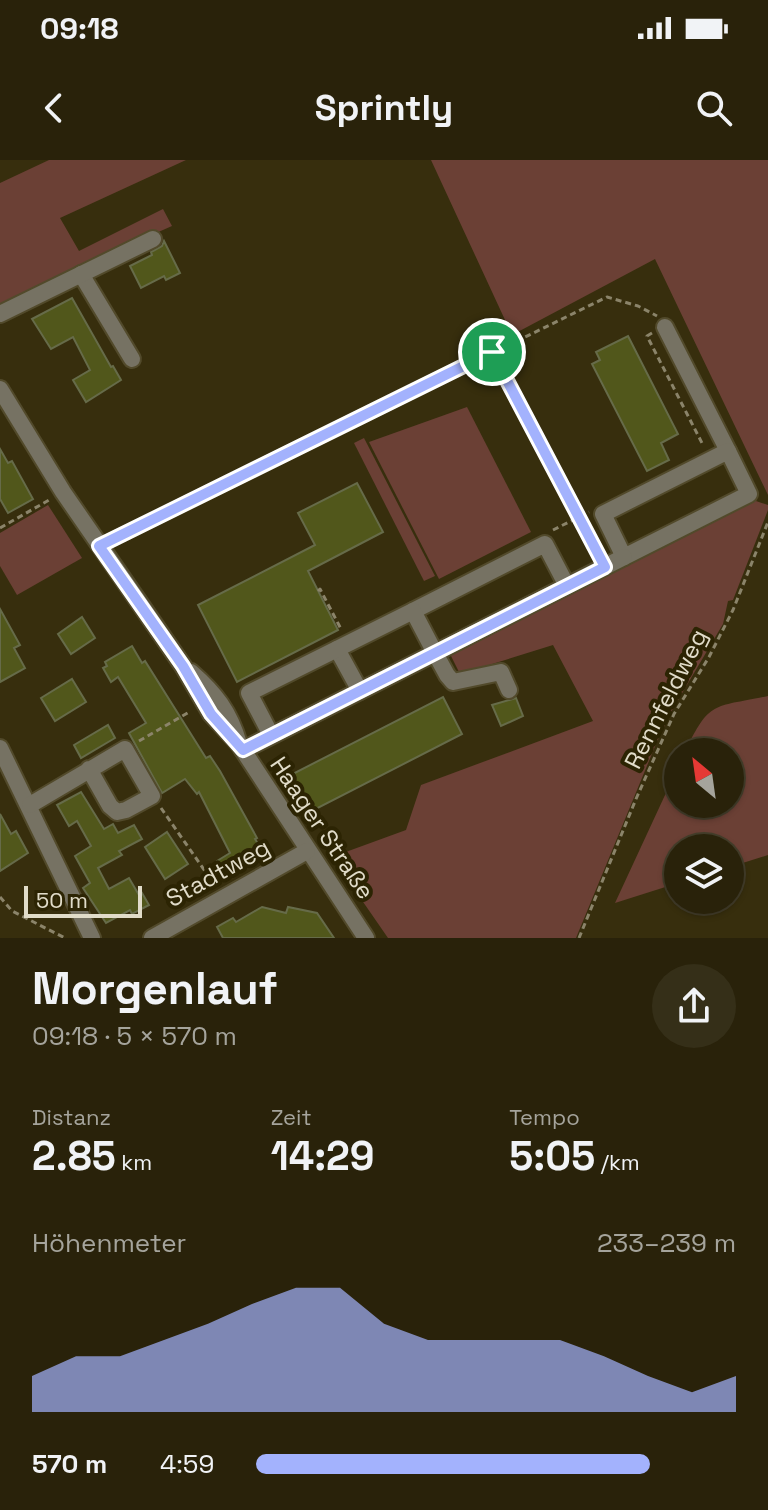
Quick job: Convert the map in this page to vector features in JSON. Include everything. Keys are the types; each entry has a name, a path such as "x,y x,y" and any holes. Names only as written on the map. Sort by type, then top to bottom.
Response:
{"street":[{"path":"0,314 153,239"},
{"path":"81,274 132,359"},
{"path":"241,747 360,691 749,494 665,327"},
{"name":"Haager Straße","path":"0,389 63,492 183,666 211,714 241,747 366,938"},
{"path":"624,557 603,514 728,451"},
{"path":"271,735 249,693 340,643 413,611 545,544 567,586"},
{"path":"413,611 453,682 501,672 509,690"},
{"path":"340,643 360,691"},
{"path":"0,748 92,938"},
{"path":"30,805 89,769 125,749 152,796 117,812 110,806 89,769"},
{"name":"Stadtweg","path":"152,938 307,851"}],"path":[{"path":"99,546 607,297 638,306 658,317 665,327 647,336 706,452"},
{"path":"492,352 605,567"},
{"path":"0,528 63,492"},
{"path":"551,531 593,510"},
{"name":"Rennfeldweg","path":"579,938 674,714 733,610 768,522"},
{"path":"318,591 320,589 340,643"},
{"path":"125,749 194,709"},
{"path":"152,796 223,898"},
{"path":"0,897 12,911 65,938"}],"shaded area":[{"path":"49,160 186,160 60,218 79,251 163,209 172,226 0,306 0,183"},
{"path":"431,160 768,160 768,495 655,259 512,335"},
{"path":"467,407 531,532 439,579 369,442"},
{"path":"364,438 435,576 424,581 354,443"},
{"path":"753,500 768,505 768,510 733,600 728,601 723,624 671,712 656,744 576,938 388,938 332,857 406,830 421,785 593,721 553,645 460,674 449,652"},
{"path":"48,505 82,558 17,595 0,566 0,533"},
{"path":"768,696 768,855 744,863 744,834 664,834 664,887 615,903 664,797 664,818 744,818 744,738 692,738 708,714 725,705"}],"building":[{"path":"164,241 180,273 166,280 164,276 141,288 130,266 152,255 151,252 162,246"},
{"path":"72,298 121,380 86,402 73,380 90,370 73,337 51,349 32,319"},
{"path":"628,336 678,434 661,443 669,460 647,471 592,364 600,360 596,352"},
{"path":"0,449 8,463 12,461 33,499 8,513 0,499"},
{"path":"357,483 383,532 308,571 338,630 237,682 198,605 315,545 298,513"},
{"path":"0,609 20,645 14,648 25,668 0,682"},
{"path":"82,617 95,638 71,654 58,634"},
{"path":"132,646 142,663 145,661 206,758 210,756 220,771 262,850 224,872 217,861 230,853 199,792 197,794 185,779 162,793 129,733 146,723 118,677 111,682 103,668 107,666 105,662"},
{"path":"72,679 86,702 55,721 41,698"},
{"path":"443,697 462,734 304,815 286,790 281,780"},
{"path":"516,698 523,716 501,726 492,705"},
{"path":"108,725 115,738 81,758 74,745"},
{"path":"81,792 104,829 113,824 118,833 134,825 142,839 119,851 122,855 98,868 109,889 129,878 149,905 132,914 130,910 106,923 83,888 90,883 75,856 91,846 77,821 69,826 57,805"},
{"path":"0,814 11,834 16,831 28,853 0,871"},
{"path":"167,832 188,864 165,879 145,847"},
{"path":"262,907 286,913 288,907 317,913 334,938 223,938 217,927 233,918 236,922"}],"route":[{"path":"492,352 605,567 243,750 211,714 183,666 99,546 492,352"}]}
